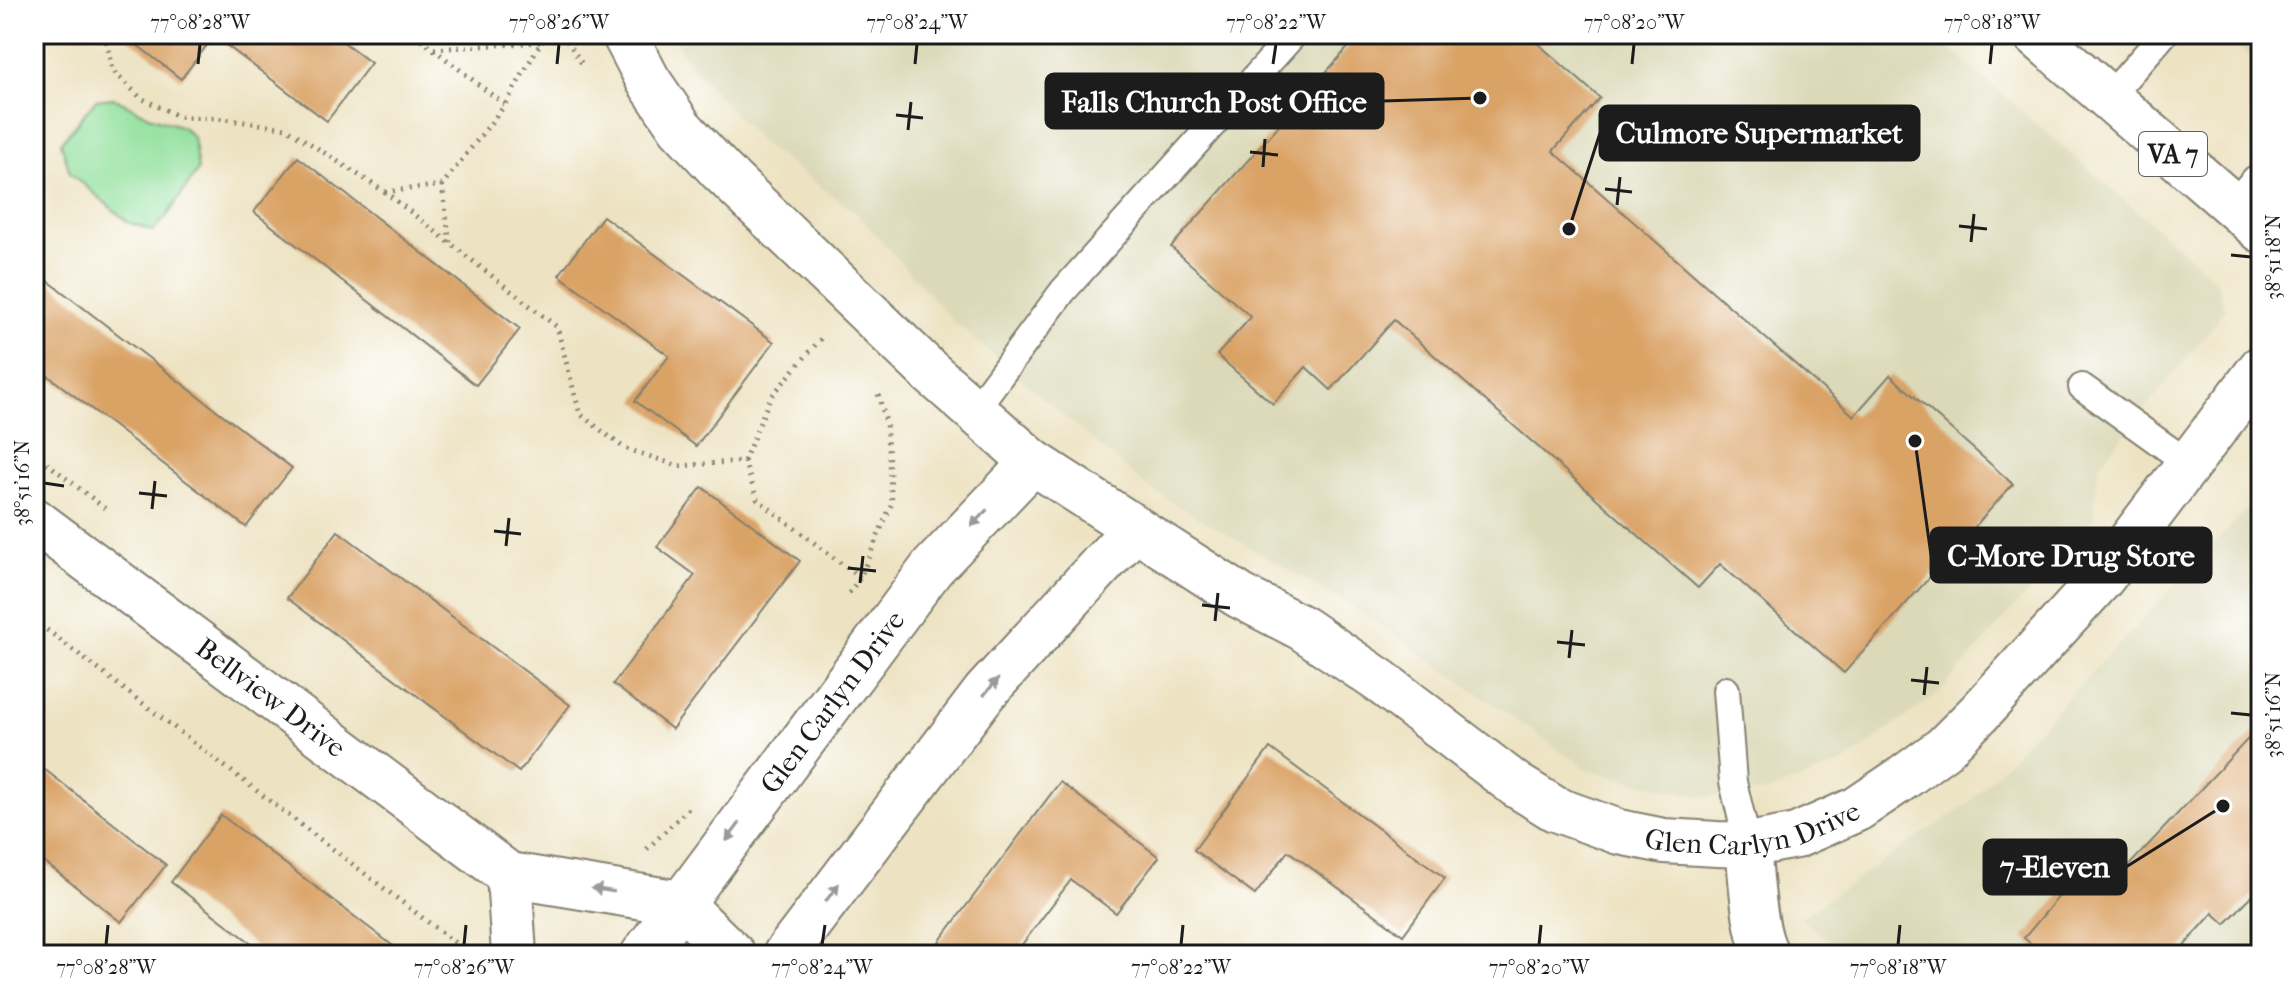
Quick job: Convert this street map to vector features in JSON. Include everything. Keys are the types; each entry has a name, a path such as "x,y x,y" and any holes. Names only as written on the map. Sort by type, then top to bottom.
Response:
{"street":[{"name":"Glen Carlyn Drive","path":"624,34 648,80 672,115 721,171 973,412 1033,462 1240,596 1302,628 1380,681 1516,785 1555,809 1619,832 1664,841 1748,845 1796,836 1857,809 1944,748 2103,577 2261,368"},
{"name":"VA 7","path":"2035,34 2108,98 2254,209"},
{"name":"Glen Carlyn Drive","path":"643,955 932,568 1033,462"},
{"name":"Bellview Drive","path":"34,520 509,875 680,903"},
{"path":"785,955 985,692 1135,528"},
{"path":"1748,845 1754,904 1767,955"},
{"path":"509,875 514,955"},
{"path":"680,903 733,955"}],"lane":[{"path":"973,412 1063,291 1294,34"},
{"path":"2108,98 2164,34"},
{"path":"2082,387 2188,463"},
{"path":"1726,690 1733,782 1748,845"}],"path":[{"path":"105,34 112,70 141,98 180,117 217,118 286,128 385,192 557,327 580,414 624,448 679,466 744,461"},
{"path":"414,34 505,105"},
{"path":"385,192 442,185 505,105 541,42 550,34"},
{"path":"563,34 585,69"},
{"path":"433,49 541,42"},
{"path":"442,185 450,244"},
{"path":"826,334 770,398 744,461 757,499 860,578"},
{"path":"842,604 860,578 892,503 886,422 874,377"},
{"path":"34,453 108,511"},
{"path":"34,620 471,955"},
{"path":"633,851 648,849 692,805"}],"shaded area":[{"path":"672,34 1933,34 2217,281 2225,310 2099,465 2093,519 1940,692 1844,763 1767,792 1701,797 1590,771 1355,608 1151,490 953,321 856,213 760,142 689,64"},
{"path":"2225,34 2261,34 2261,67"},
{"path":"2261,494 2261,955 1848,955 1800,918 1967,804"}],"green space":[{"path":"114,98 149,116 183,127 193,137 198,170 153,231 128,222 70,173 61,142 96,100"}],"building":[{"path":"123,34 333,34 371,63 327,121 214,36 181,79"},
{"path":"1360,34 1527,34 1600,98 1553,151 1854,416 1890,375 2013,484 1844,673 1720,564 1698,588 1394,320 1331,390 1306,367 1273,404 1217,355 1251,317 1171,247"},
{"path":"298,157 520,329 476,385 254,212"},
{"path":"603,216 774,342 696,446 635,401 669,356 559,275"},
{"path":"34,270 292,468 246,527 34,365"},
{"path":"702,487 800,561 672,729 613,684 695,575 657,547"},
{"path":"338,531 570,705 519,772 287,598"},
{"path":"2261,725 2261,886 2225,924 2213,913 2176,955 2044,955 2024,938 2080,871 2104,892"},
{"path":"1270,748 1445,878 1403,935 1288,851 1255,895 1194,850"},
{"path":"34,761 166,865 121,922 34,854"},
{"path":"1060,782 1159,857 1116,913 1071,880 1014,955 929,955"},
{"path":"221,815 405,955 267,955 171,882"}],"place":[{"name":"Falls Church Post Office","path":"1480,98"},
{"name":"Culmore Supermarket","path":"1569,229"},
{"name":"C-More Drug Store","path":"1915,441"},
{"name":"7-Eleven","path":"2223,806"}]}
